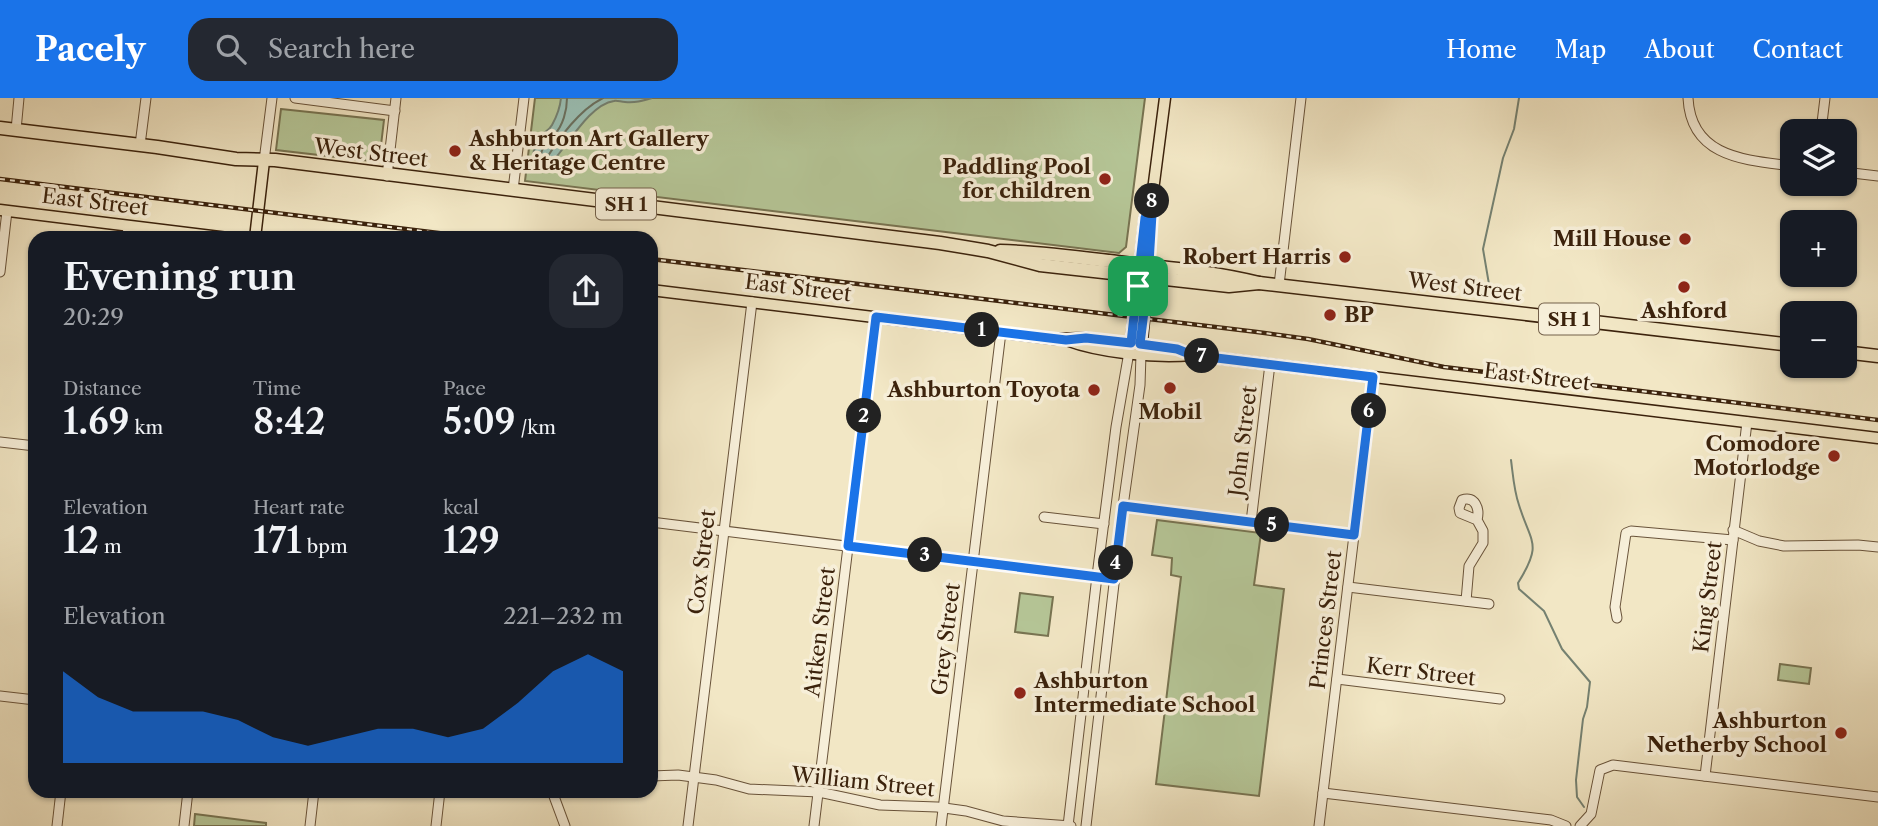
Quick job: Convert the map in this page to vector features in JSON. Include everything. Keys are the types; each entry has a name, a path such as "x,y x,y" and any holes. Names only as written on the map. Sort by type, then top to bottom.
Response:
{"highway":[{"name":"West Street","path":"0,128 236,159 278,161 940,243 988,251 1040,265 1230,276 1259,283 1780,344"},
{"path":"1857,354 1878,356"}],"main road":[{"path":"1135,348 1165,98"},
{"path":"256,231 264,161"},
{"name":"East Street","path":"4,211 170,231"},
{"name":"East Street","path":"658,291 1066,340 1084,347 1135,348 1878,438"}],"street":[{"path":"16,130 19,98"},
{"path":"140,145 146,98"},
{"path":"264,161 272,98"},
{"path":"295,98 395,111"},
{"path":"387,176 396,98"},
{"path":"513,190 524,98"},
{"path":"1279,285 1301,98"},
{"path":"1688,98 1697,130 1710,145 1739,158 1780,164"},
{"path":"1822,119 1825,98"},
{"path":"1857,174 1878,176"},
{"path":"0,272 4,211"},
{"path":"128,226 128,231"},
{"name":"Cox Street","path":"688,826 752,302"},
{"name":"Aitken Street","path":"814,826 876,317"},
{"name":"Grey Street","path":"941,826 1001,332"},
{"path":"1069,826 1116,427 1135,348"},
{"path":"1086,826 1123,506 1135,429 1135,348"},
{"name":"John Street","path":"1251,522 1270,364"},
{"name":"Princes Street","path":"1319,826 1373,377"},
{"name":"King Street","path":"1705,775 1747,422"},
{"path":"1116,427 1135,429"},
{"path":"0,442 28,445"},
{"path":"1123,506 1354,535"},
{"path":"1044,517 1104,524"},
{"path":"1466,601 1469,566 1483,543 1483,531 1477,520"},
{"path":"658,523 1114,579"},
{"path":"1617,618 1615,607 1624,536 1631,531 1733,535 1784,546 1878,547"},
{"path":"1348,587 1489,604"},
{"name":"Kerr Street","path":"1337,680 1500,699"},
{"path":"0,696 28,699"},
{"path":"1580,826 1591,814 1598,779 1604,767 1613,765 1878,797"},
{"name":"William Street","path":"658,776 694,777 760,790 819,792 880,805 943,808 1003,821 1069,826"},
{"path":"1323,793 1551,820 1566,826"},
{"path":"57,826 60,798"},
{"path":"184,826 187,798"},
{"path":"310,826 313,798"},
{"path":"436,826 439,798"},
{"path":"555,798 565,826"}],"green space":[{"path":"535,98 1145,98 1126,247 1119,253 525,181"},
{"path":"281,109 384,120 379,162 276,150"},
{"path":"1157,520 1261,533 1254,585 1284,589 1259,796 1156,784 1181,577 1171,575 1172,558 1152,555"},
{"path":"1020,593 1053,597 1048,636 1015,632"},
{"path":"1780,664 1811,668 1809,684 1778,680"},
{"path":"195,814 266,823 266,826 194,826"}],"water":[{"path":"561,98 652,98 632,102 615,101 604,105 585,121 543,171 534,160 535,146 554,122"}],"waterway":[{"path":"1491,296 1483,249 1503,158 1514,129 1519,98"},
{"path":"1511,460 1517,500 1532,544 1530,559 1518,583 1519,589 1544,611 1562,649 1590,682 1576,780 1577,797 1584,807"}],"railway":[{"path":"0,179 422,231"},
{"path":"658,260 1257,332 1308,339 1444,367 1878,420"}],"place":[{"name":"Ashburton Art Gallery & Heritage Centre","path":"455,151"},
{"name":"Paddling Pool for children","path":"1105,179"},
{"name":"Mill House","path":"1685,239"},
{"name":"Robert Harris","path":"1345,257"},
{"name":"Ashford","path":"1684,287"},
{"name":"BP","path":"1330,315"},
{"name":"Mobil","path":"1170,388"},
{"name":"Ashburton Toyota","path":"1094,390"},
{"name":"Comodore Motorlodge","path":"1834,456"},
{"name":"Ashburton Intermediate School","path":"1020,693"},
{"name":"Ashburton Netherby School","path":"1841,733"}],"route":[{"path":"1153,198 1148,279 1140,344 1177,349 1192,355 1373,377 1354,535 1123,506 1114,579 848,546 876,317 1066,340 1086,338 1131,343 1138,286 1145,218 1153,198"}]}
